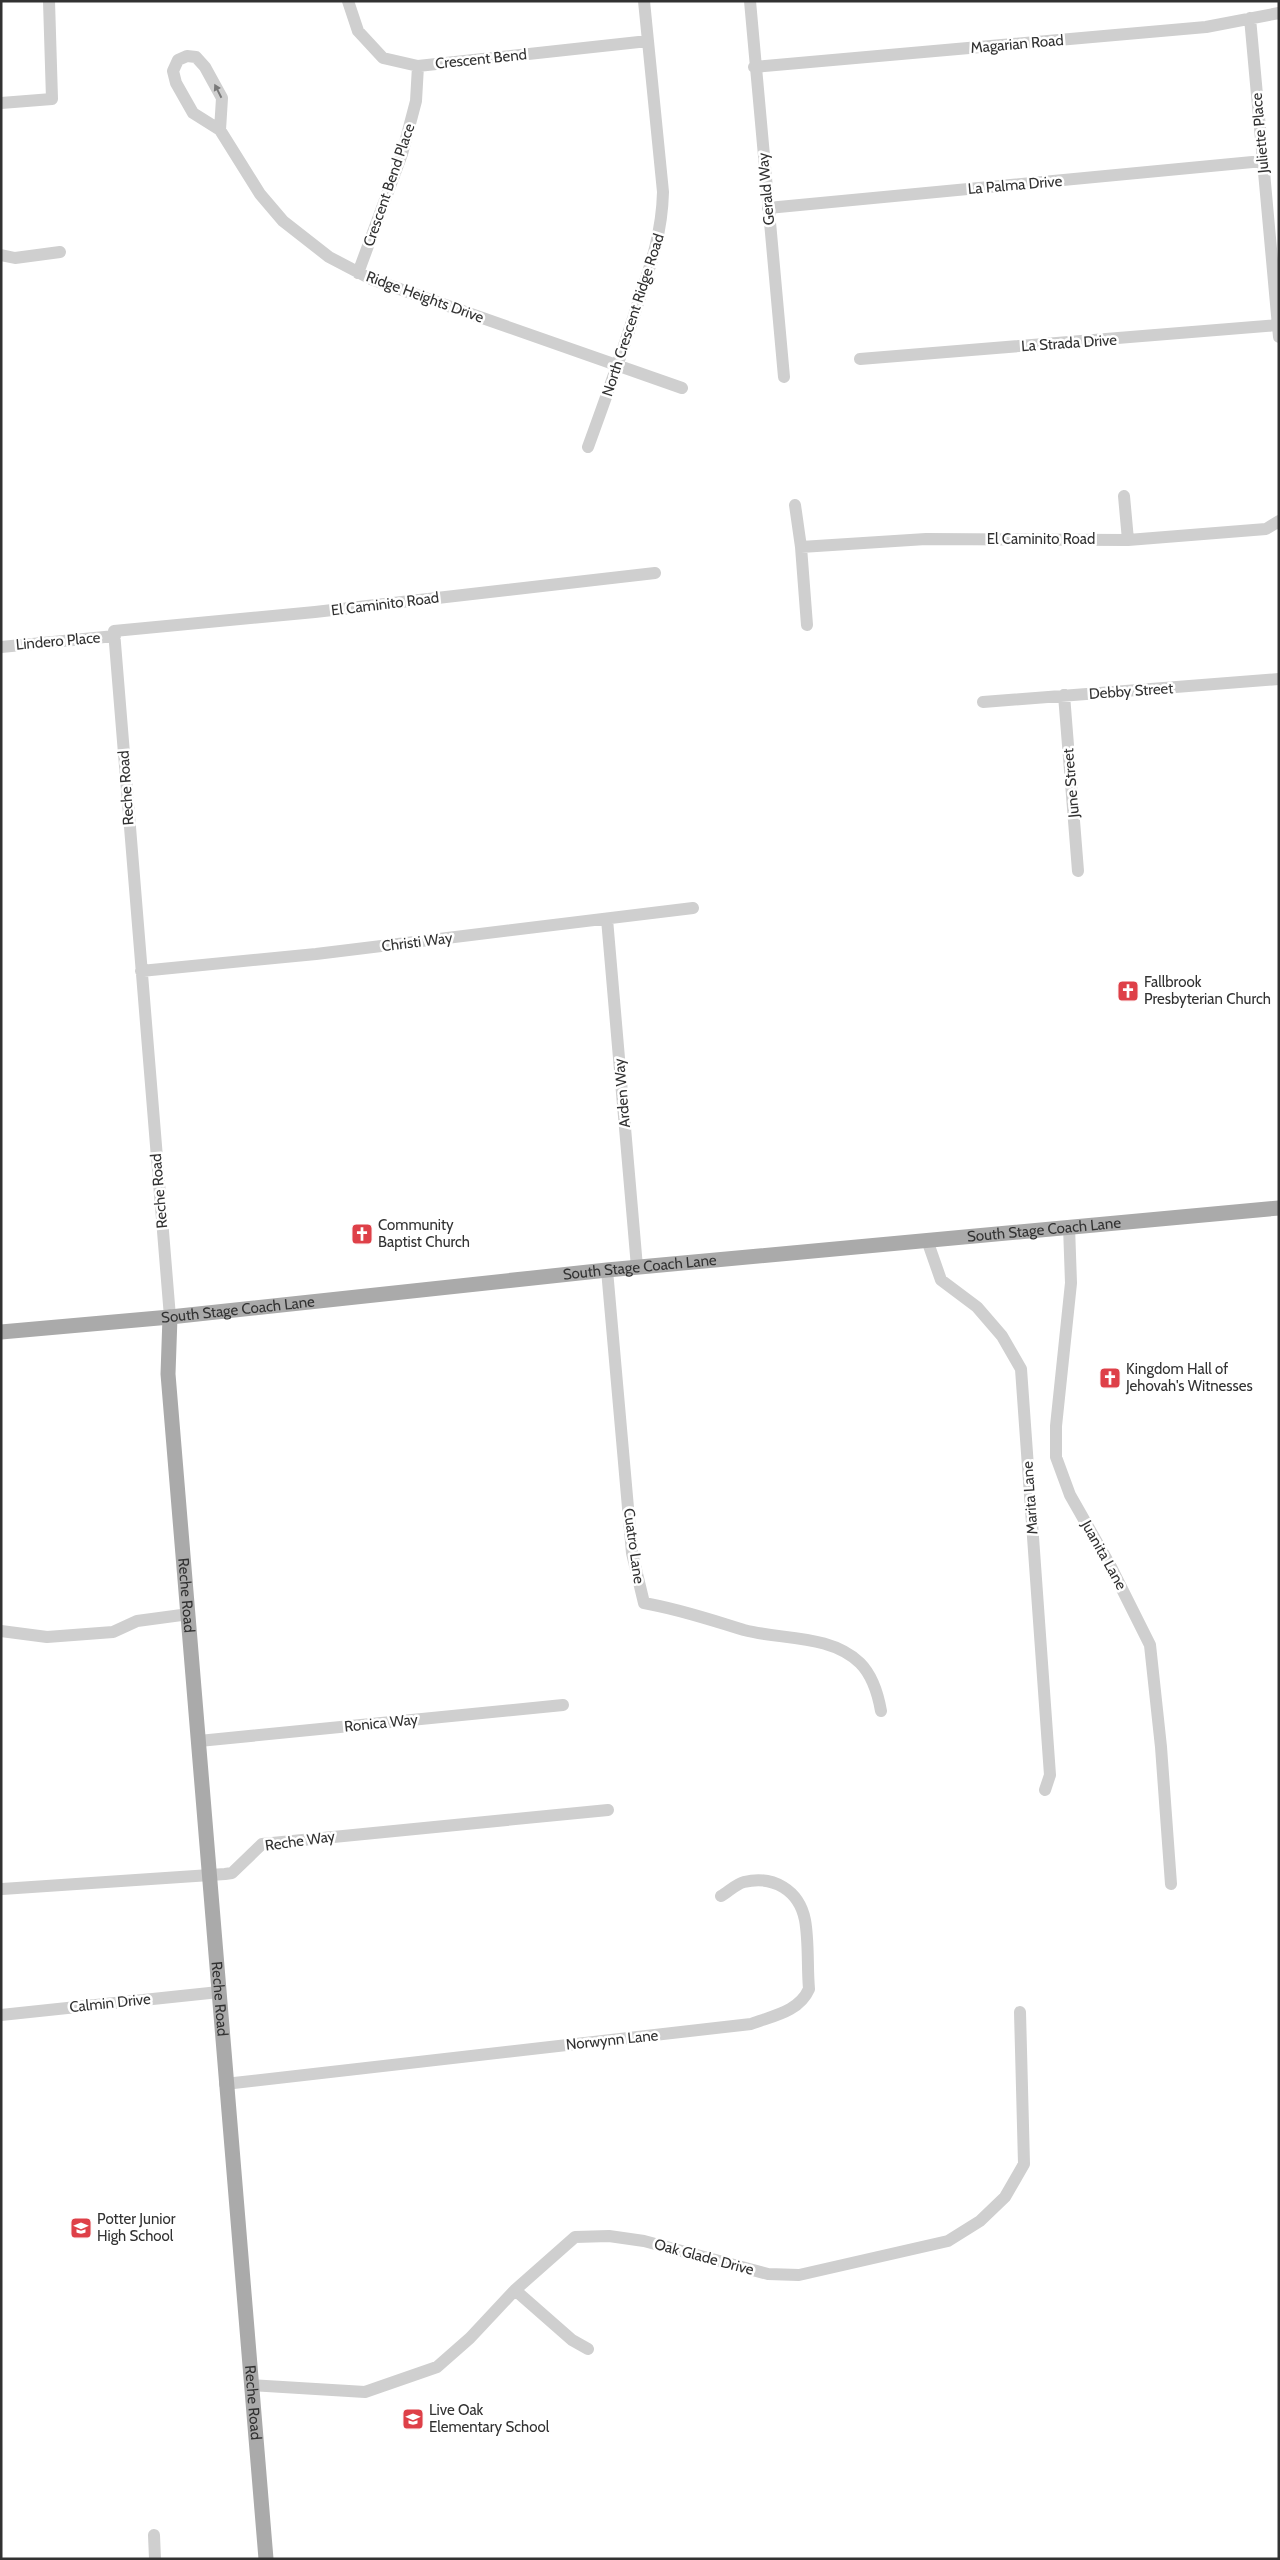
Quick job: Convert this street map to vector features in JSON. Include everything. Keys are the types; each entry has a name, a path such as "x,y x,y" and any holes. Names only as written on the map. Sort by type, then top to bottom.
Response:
{"main road":[{"name":"South Stage Coach Lane","path":"1,1332 170,1317 637,1267 1279,1208"},
{"name":"Reche Road","path":"170,1317 168,1374 189,1614 225,2084 266,2559"}],"street":[{"path":"1,103 52,99 49,1"},
{"name":"Crescent Bend","path":"348,1 358,31 383,58 418,66 648,41"},
{"name":"North Crescent Ridge Road","path":"588,446 618,365 658,241 662,217 663,192 644,1"},
{"name":"Gerald Way","path":"750,1 754,66 784,377"},
{"name":"Magarian Road","path":"754,66 1206,27 1279,14"},
{"name":"Juliette Place","path":"1250,18 1278,331"},
{"name":"Ridge Heights Drive","path":"220,130 222,98 205,67 196,57 187,56 178,60 173,71 176,83 193,113 220,130 260,194 283,221 329,258 358,273 682,388"},
{"name":"Crescent Bend Place","path":"358,273 402,154 416,101 418,66"},
{"name":"La Palma Drive","path":"768,208 1263,161"},
{"path":"1,255 15,258 60,252"},
{"name":"La Strada Drive","path":"860,359 1278,331"},
{"path":"1124,496 1128,540"},
{"path":"794,505 801,547 807,625"},
{"name":"El Caminito Road","path":"801,547 926,539 1128,540 1266,529 1279,521"},
{"name":"El Caminito Road","path":"114,634 655,573"},
{"name":"Lindero Place","path":"1,647 114,634"},
{"name":"Reche Road","path":"114,634 170,1317"},
{"name":"Debby Street","path":"983,702 1279,679"},
{"name":"June Street","path":"1064,695 1078,871"},
{"name":"Christi Way","path":"141,971 316,954 693,908"},
{"name":"Arden Way","path":"607,919 637,1267"},
{"name":"Juanita Lane","path":"1068,1226 1071,1283 1056,1426 1056,1457 1070,1495 1111,1566 1150,1645 1161,1747 1172,1884"},
{"name":"Marita Lane","path":"928,1240 941,1280 977,1307 1002,1336 1021,1369 1050,1775 1044,1790"},
{"name":"Cuatro Lane","path":"607,1270 632,1553 644,1603 673,1608 743,1630 824,1643 836,1648 860,1663 877,1690 881,1711"},
{"path":"1,1631 47,1636 113,1632 137,1621 189,1614"},
{"name":"Ronica Way","path":"199,1741 563,1704"},
{"name":"Reche Way","path":"2,1889 232,1873 262,1844 608,1810"},
{"name":"Norwynn Lane","path":"225,2084 751,2024 795,2007 804,1999 809,1989 805,1921 801,1906 788,1890 771,1880 743,1882 721,1896"},
{"name":"Calmin Drive","path":"1,2015 218,1992"},
{"name":"Oak Glade Drive","path":"251,2385 365,2392 437,2367 470,2338 515,2290 575,2237 609,2236 644,2241 768,2274 799,2275 948,2241 980,2221 1004,2197 1024,2164 1020,2012"},
{"path":"515,2290 572,2340 588,2349"},
{"path":"154,2535 155,2559"}],"place":[{"name":"Fallbrook Presbyterian Church","path":"1128,991"},
{"name":"Community Baptist Church","path":"362,1234"},
{"name":"Kingdom Hall of Jehovah's Witnesses","path":"1110,1378"},
{"name":"Potter Junior High School","path":"81,2228"},
{"name":"Live Oak Elementary School","path":"413,2419"}]}
